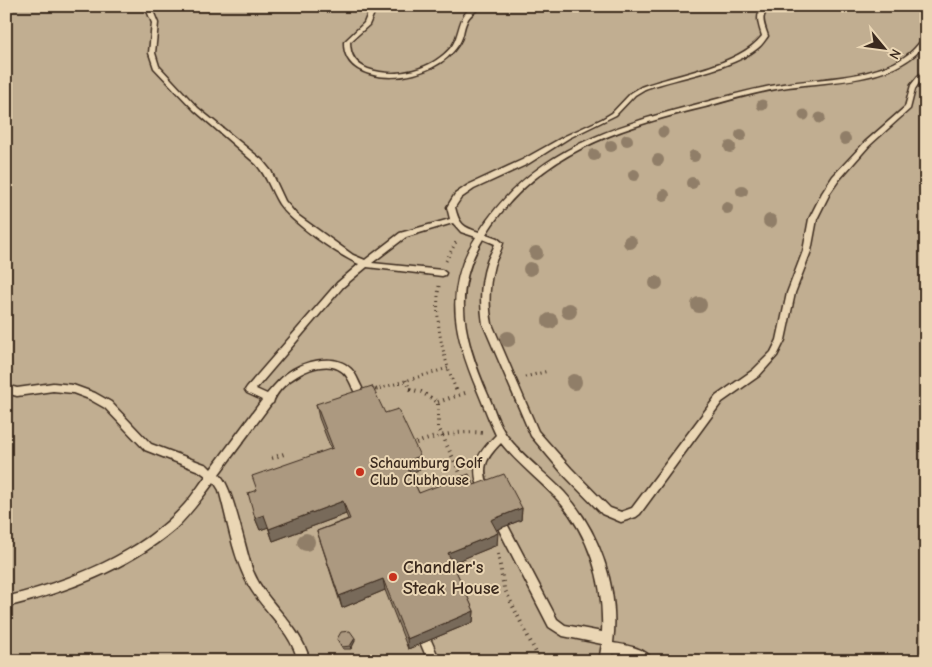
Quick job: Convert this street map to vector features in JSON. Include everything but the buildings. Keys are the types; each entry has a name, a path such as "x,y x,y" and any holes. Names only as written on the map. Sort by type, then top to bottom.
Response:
{"lane":[{"path":"148,6 155,23 152,57 158,70 196,109 259,162 267,171 282,202 293,216 350,256 366,264 442,273"},
{"path":"374,6 367,24 347,42 348,56 353,62 366,70 393,75 419,71 443,57 456,44 461,24 467,14 479,6"},
{"path":"768,6 763,10 760,17 766,36 757,48 735,59 644,88 633,94 614,114 604,120 567,136 525,162 462,192 452,203 451,212 454,220 464,230 499,243 487,279 486,314 488,327 534,433 567,471 606,511 620,517 632,514 719,399 756,374 774,354 780,340 791,293 806,251 813,219 821,201 836,178 852,160 908,108 911,90 918,79 926,73"},
{"path":"605,661 607,643 605,587 592,540 584,525 566,503 502,436 467,353 458,314 462,278 480,236 508,200 531,177 556,158 595,137 647,119 768,89 841,80 875,72 907,58 926,39"},
{"path":"270,400 250,390 340,285 403,235 454,220"},
{"path":"6,602 57,588 101,570 149,541 188,508 285,380 293,373 326,363 333,364 345,368 352,376 357,388"},
{"path":"6,389 17,392 53,387 73,389 92,396 108,405 148,447 194,464 219,480 224,489 251,579 267,604 299,644 304,661"},
{"path":"487,496 479,478 479,464 490,447 502,436"},
{"path":"502,525 553,623 563,630 634,652 647,661"},
{"path":"426,642 434,661"}],"path":[{"path":"370,392 448,368"},
{"path":"406,380 410,388 438,402"},
{"path":"438,402 458,394"},
{"path":"438,402 438,427 440,434 466,484"},
{"path":"410,446 440,434 475,431 502,436"},
{"path":"272,458 287,452"},
{"path":"497,549 504,588 540,661"}],"shaded area":[{"path":"6,6 926,6 926,661 6,661"}],"place":[{"name":"Schaumburg Golf Club Clubhouse","path":"360,472"},
{"name":"Chandler's Steak House","path":"393,577"}]}
